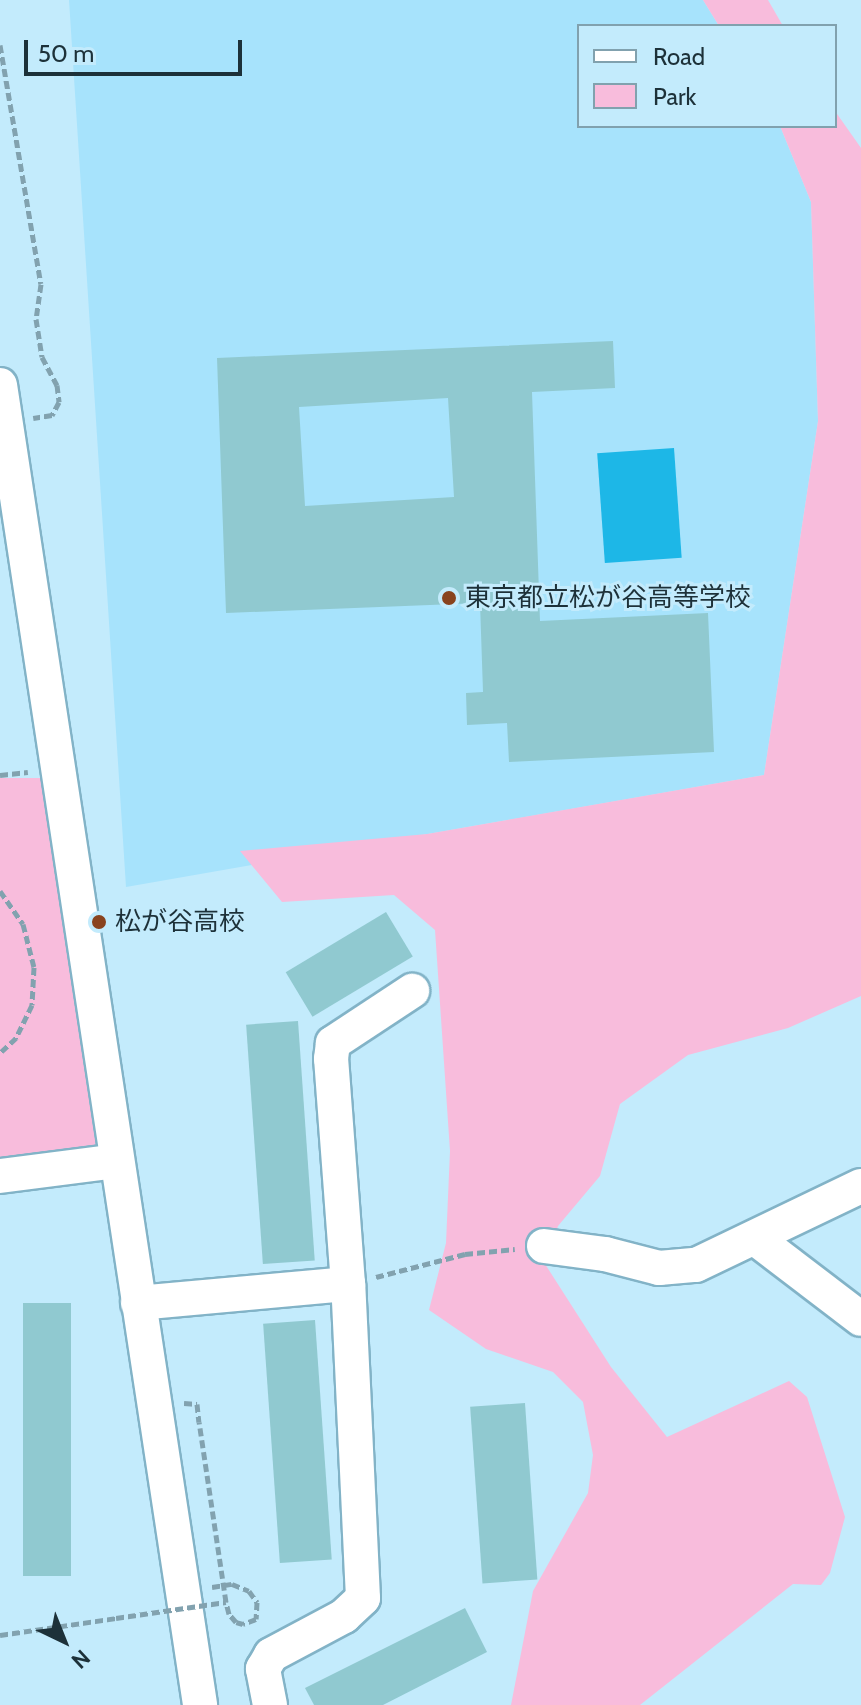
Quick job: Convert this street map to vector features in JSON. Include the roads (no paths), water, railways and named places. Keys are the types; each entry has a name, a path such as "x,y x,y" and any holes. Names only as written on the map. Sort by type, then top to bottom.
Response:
{"street":[{"path":"0,385 200,1705"},
{"path":"270,1705 263,1669 271,1655 344,1616 363,1598 348,1284 331,1059 333,1043 412,991"},
{"path":"0,1176 117,1161"},
{"path":"544,1246 605,1254 659,1268 696,1265 861,1186"},
{"path":"755,1238 861,1319"},
{"path":"138,1303 348,1284"}],"water":[{"path":"674,448 682,558 605,563 597,453"}],"place":[{"name":"東京都立松が谷高等学校","path":"449,598"},
{"name":"松が谷高校","path":"99,922"}]}
